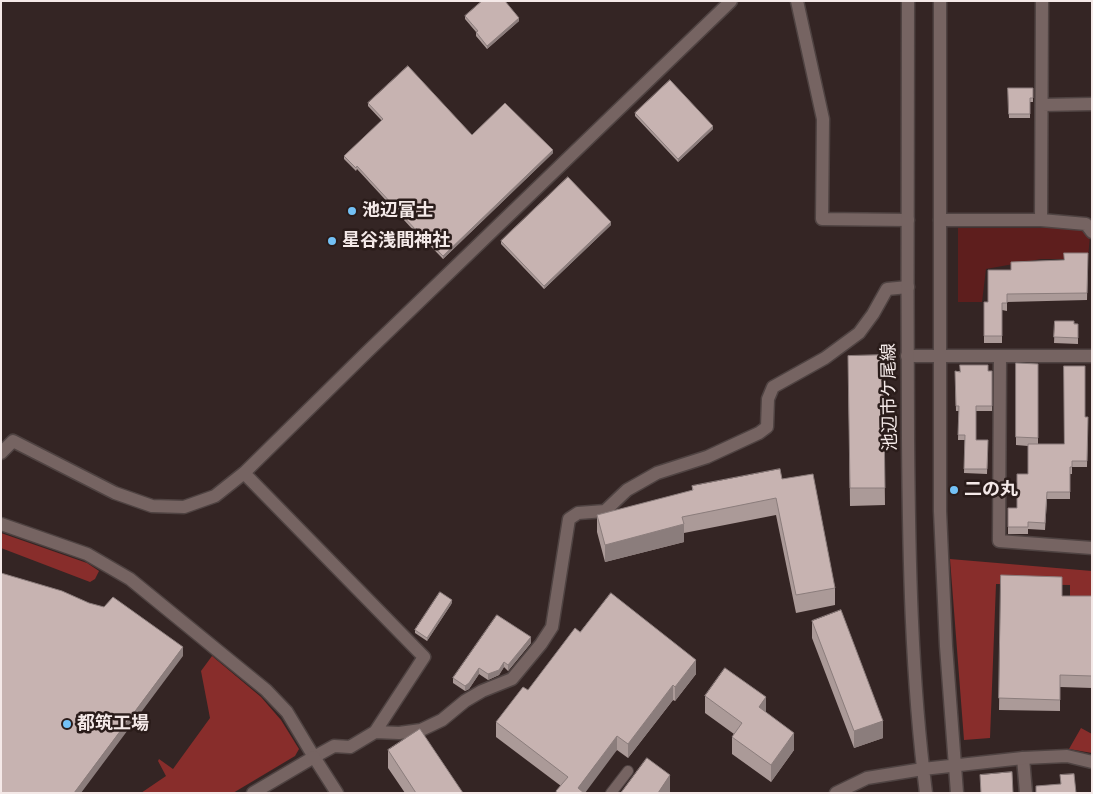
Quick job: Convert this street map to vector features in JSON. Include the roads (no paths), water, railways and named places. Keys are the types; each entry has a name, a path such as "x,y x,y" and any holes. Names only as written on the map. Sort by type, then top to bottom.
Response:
{"street":[{"path":"1,453 13,441 115,493 152,506 184,507 215,496 244,473 731,1"},
{"path":"798,1 823,119 822,219 908,220"},
{"name":"池辺市ケ尾線","path":"908,1 907,356 910,556 926,793"},
{"path":"940,1 940,511 946,646 957,793"},
{"path":"1041,220 1042,1"},
{"path":"1042,105 1092,104"},
{"path":"940,220 1041,220 1086,224 1092,232"},
{"path":"375,732 399,733 421,730 442,720 465,700 512,679 541,644 552,627 569,518 578,513 606,511 627,490 657,473 707,458 759,433 767,427 768,398 773,387 825,358 859,333 873,314 887,289 908,287"},
{"path":"907,356 1092,356"},
{"path":"1000,356 999,541 1092,548"},
{"path":"244,473 424,657 375,732 350,747 334,746 253,793"},
{"path":"1,524 87,554 130,579 266,690 287,712 337,793"},
{"path":"836,793 876,776 954,765 1067,756 1092,762"},
{"path":"1023,758 1026,793"},
{"path":"611,793 628,771"}],"place":[{"name":"池辺富士","path":"352,211"},
{"name":"星谷浅間神社","path":"332,241"},
{"name":"二の丸","path":"954,490"},
{"name":"都筑工場","path":"67,724"}]}
